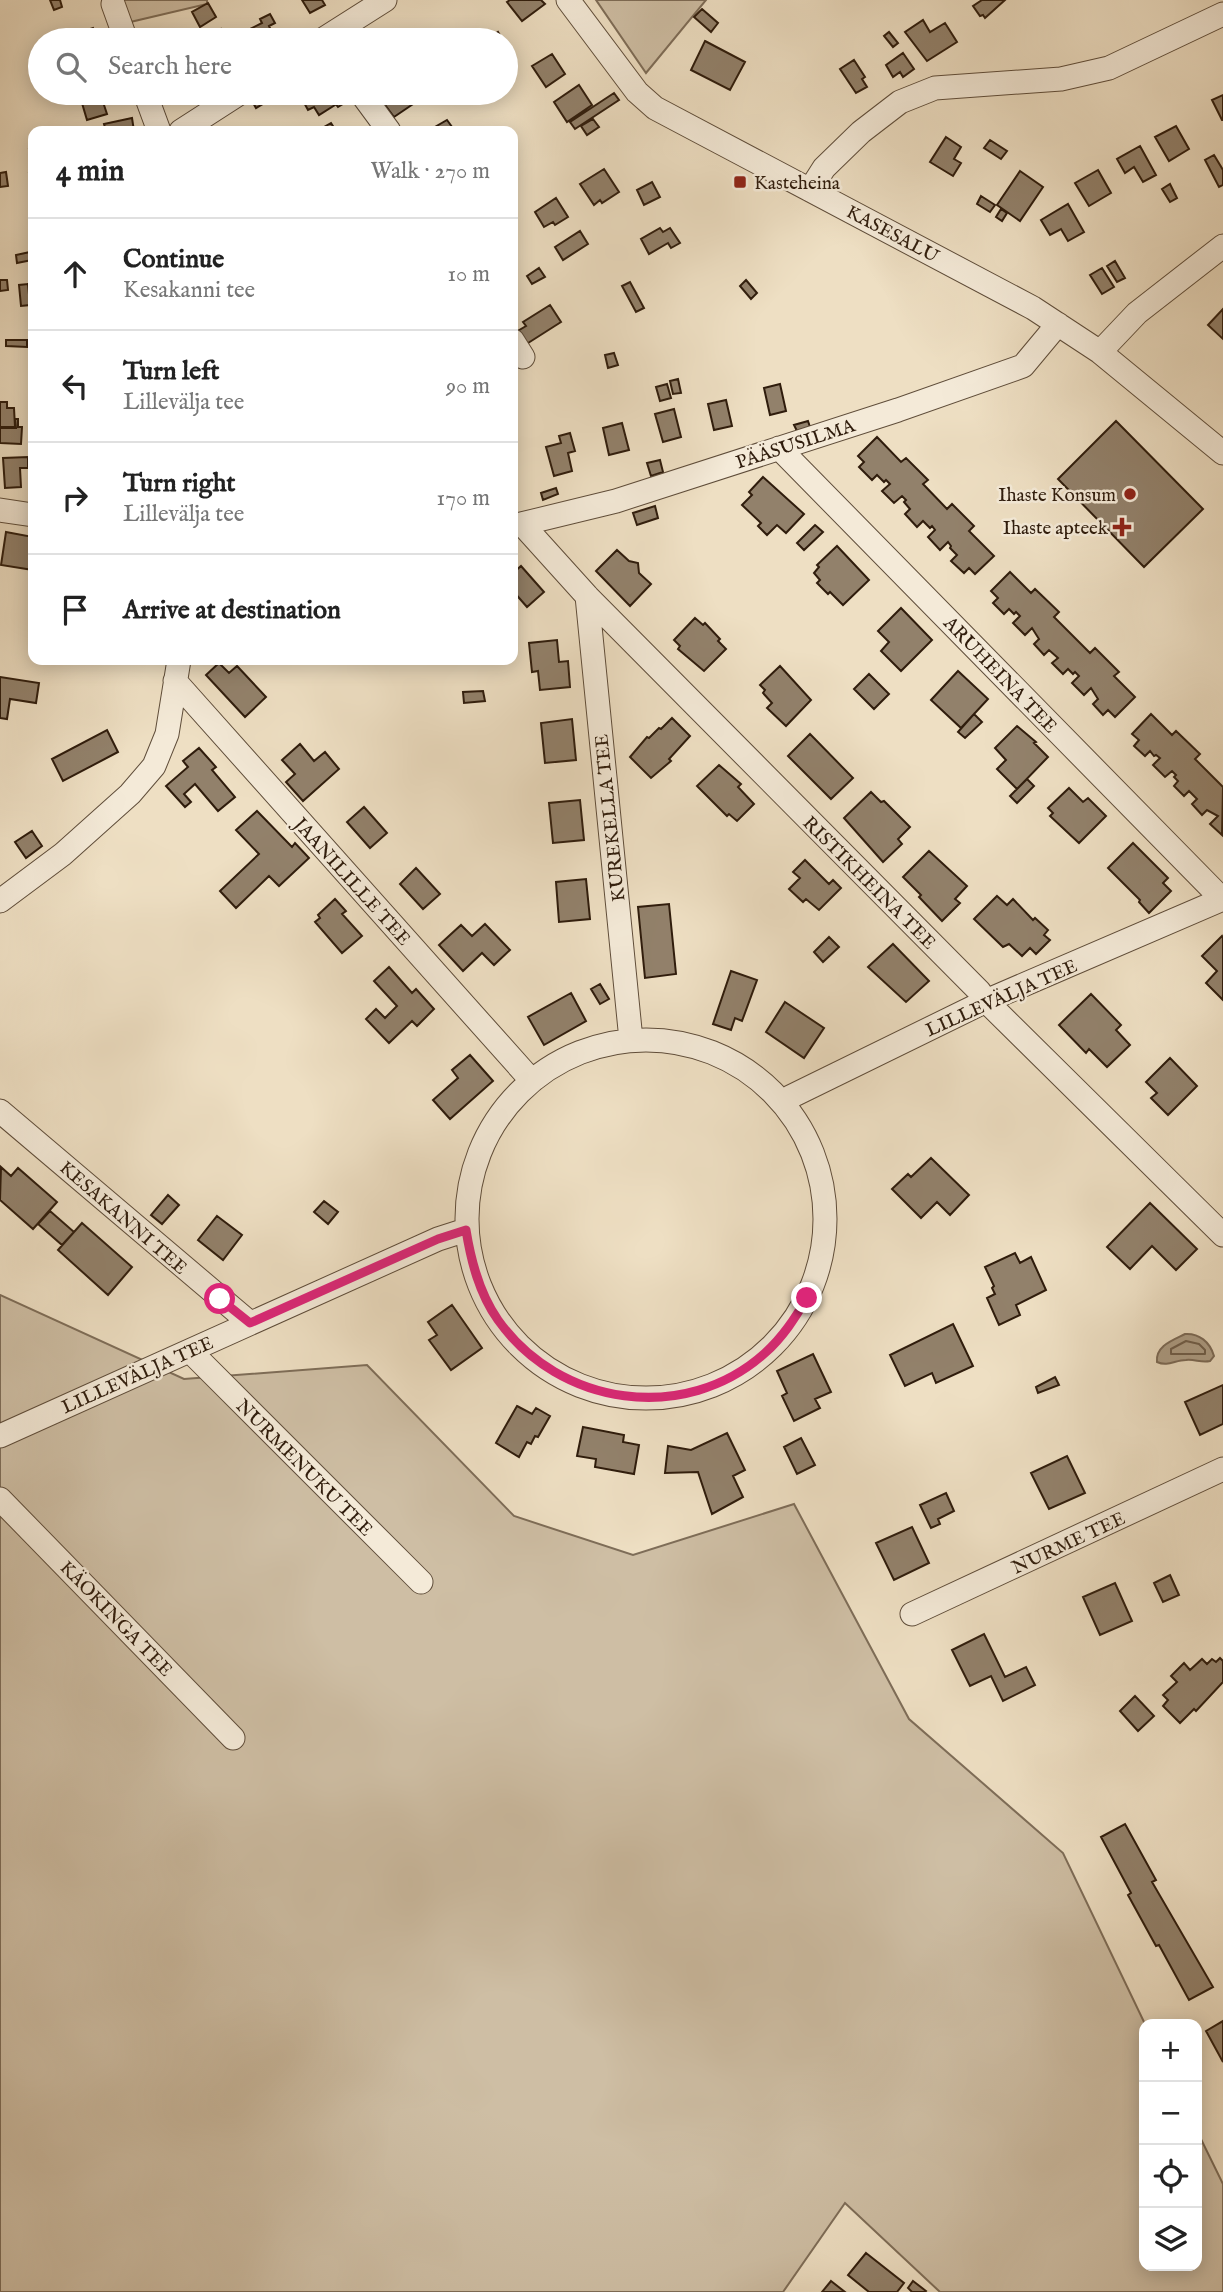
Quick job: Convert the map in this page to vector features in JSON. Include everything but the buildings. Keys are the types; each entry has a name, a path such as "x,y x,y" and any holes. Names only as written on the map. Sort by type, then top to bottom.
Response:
{"street":[{"path":"342,28 385,0"},
{"name":"KASESALU","path":"568,0 637,92 655,108 1033,308 1100,352 1223,453"},
{"path":"113,4 122,28"},
{"path":"810,190 824,168 842,150 900,102 935,88 1061,79 1109,68 1223,14"},
{"path":"149,105 157,126"},
{"path":"189,126 221,105"},
{"path":"370,105 385,126"},
{"path":"1100,352 1137,313 1223,246"},
{"name":"PÄÄSUSILMA","path":"518,525 616,500 1023,366 1058,324"},
{"name":"ARUHEINA TEE","path":"779,448 1223,900"},
{"path":"0,510 28,514"},
{"name":"RISTIKHEINA TEE","path":"518,525 986,1002 1223,1235"},
{"name":"KUREKELLA TEE","path":"587,596 631,1040"},
{"path":"0,901 72,846 130,794 154,766 167,734 177,670"},
{"name":"JAANILILLE TEE","path":"177,670 532,1081"},
{"name":"LILLEVÄLJA TEE","path":"783,1104 790,1097 986,1002 1223,900"},
{"path":"631,1040 688,1044 715,1053 764,1083 803,1132 819,1174 824,1196 825,1230 819,1265 807,1298 789,1328 765,1353 736,1374 706,1388 673,1396 639,1398 606,1394 573,1383 544,1366 518,1345 497,1318 481,1288 466,1230 471,1182 483,1144 504,1110 532,1081 554,1065 578,1053 631,1040"},
{"name":"KESAKANNI TEE","path":"0,1111 250,1323"},
{"name":"LILLEVÄLJA TEE","path":"0,1436 438,1239 466,1230"},
{"name":"NURMENUKU TEE","path":"190,1351 421,1582"},
{"name":"NURME TEE","path":"912,1614 1223,1469"},
{"name":"KÄOKINGA TEE","path":"0,1499 233,1738"}],"shaded area":[{"path":"116,0 207,0 207,4 126,23"},
{"path":"596,0 706,0 646,73"},
{"path":"0,1295 184,1379 367,1365 514,1516 633,1555 794,1504 909,1719 1063,1853 1143,2019 1139,2019 1139,2271 1202,2271 1202,2141 1223,2184 1223,2292 940,2292 845,2203 783,2292 0,2292"}],"water":[{"path":"1185,1334 1195,1335 1207,1343 1214,1356 1210,1361 1186,1360 1165,1364 1157,1362 1162,1348"}],"place":[{"name":"Kasteheina","path":"740,182"},
{"name":"Ihaste Konsum","path":"1130,494"},
{"name":"Ihaste apteek","path":"1122,527"}],"route":[{"path":"220,1299 250,1323 438,1239 466,1230 481,1288 497,1318 518,1345 544,1366 573,1383 606,1394 639,1398 673,1396 706,1388 736,1374 765,1353 789,1328 807,1298"}]}
